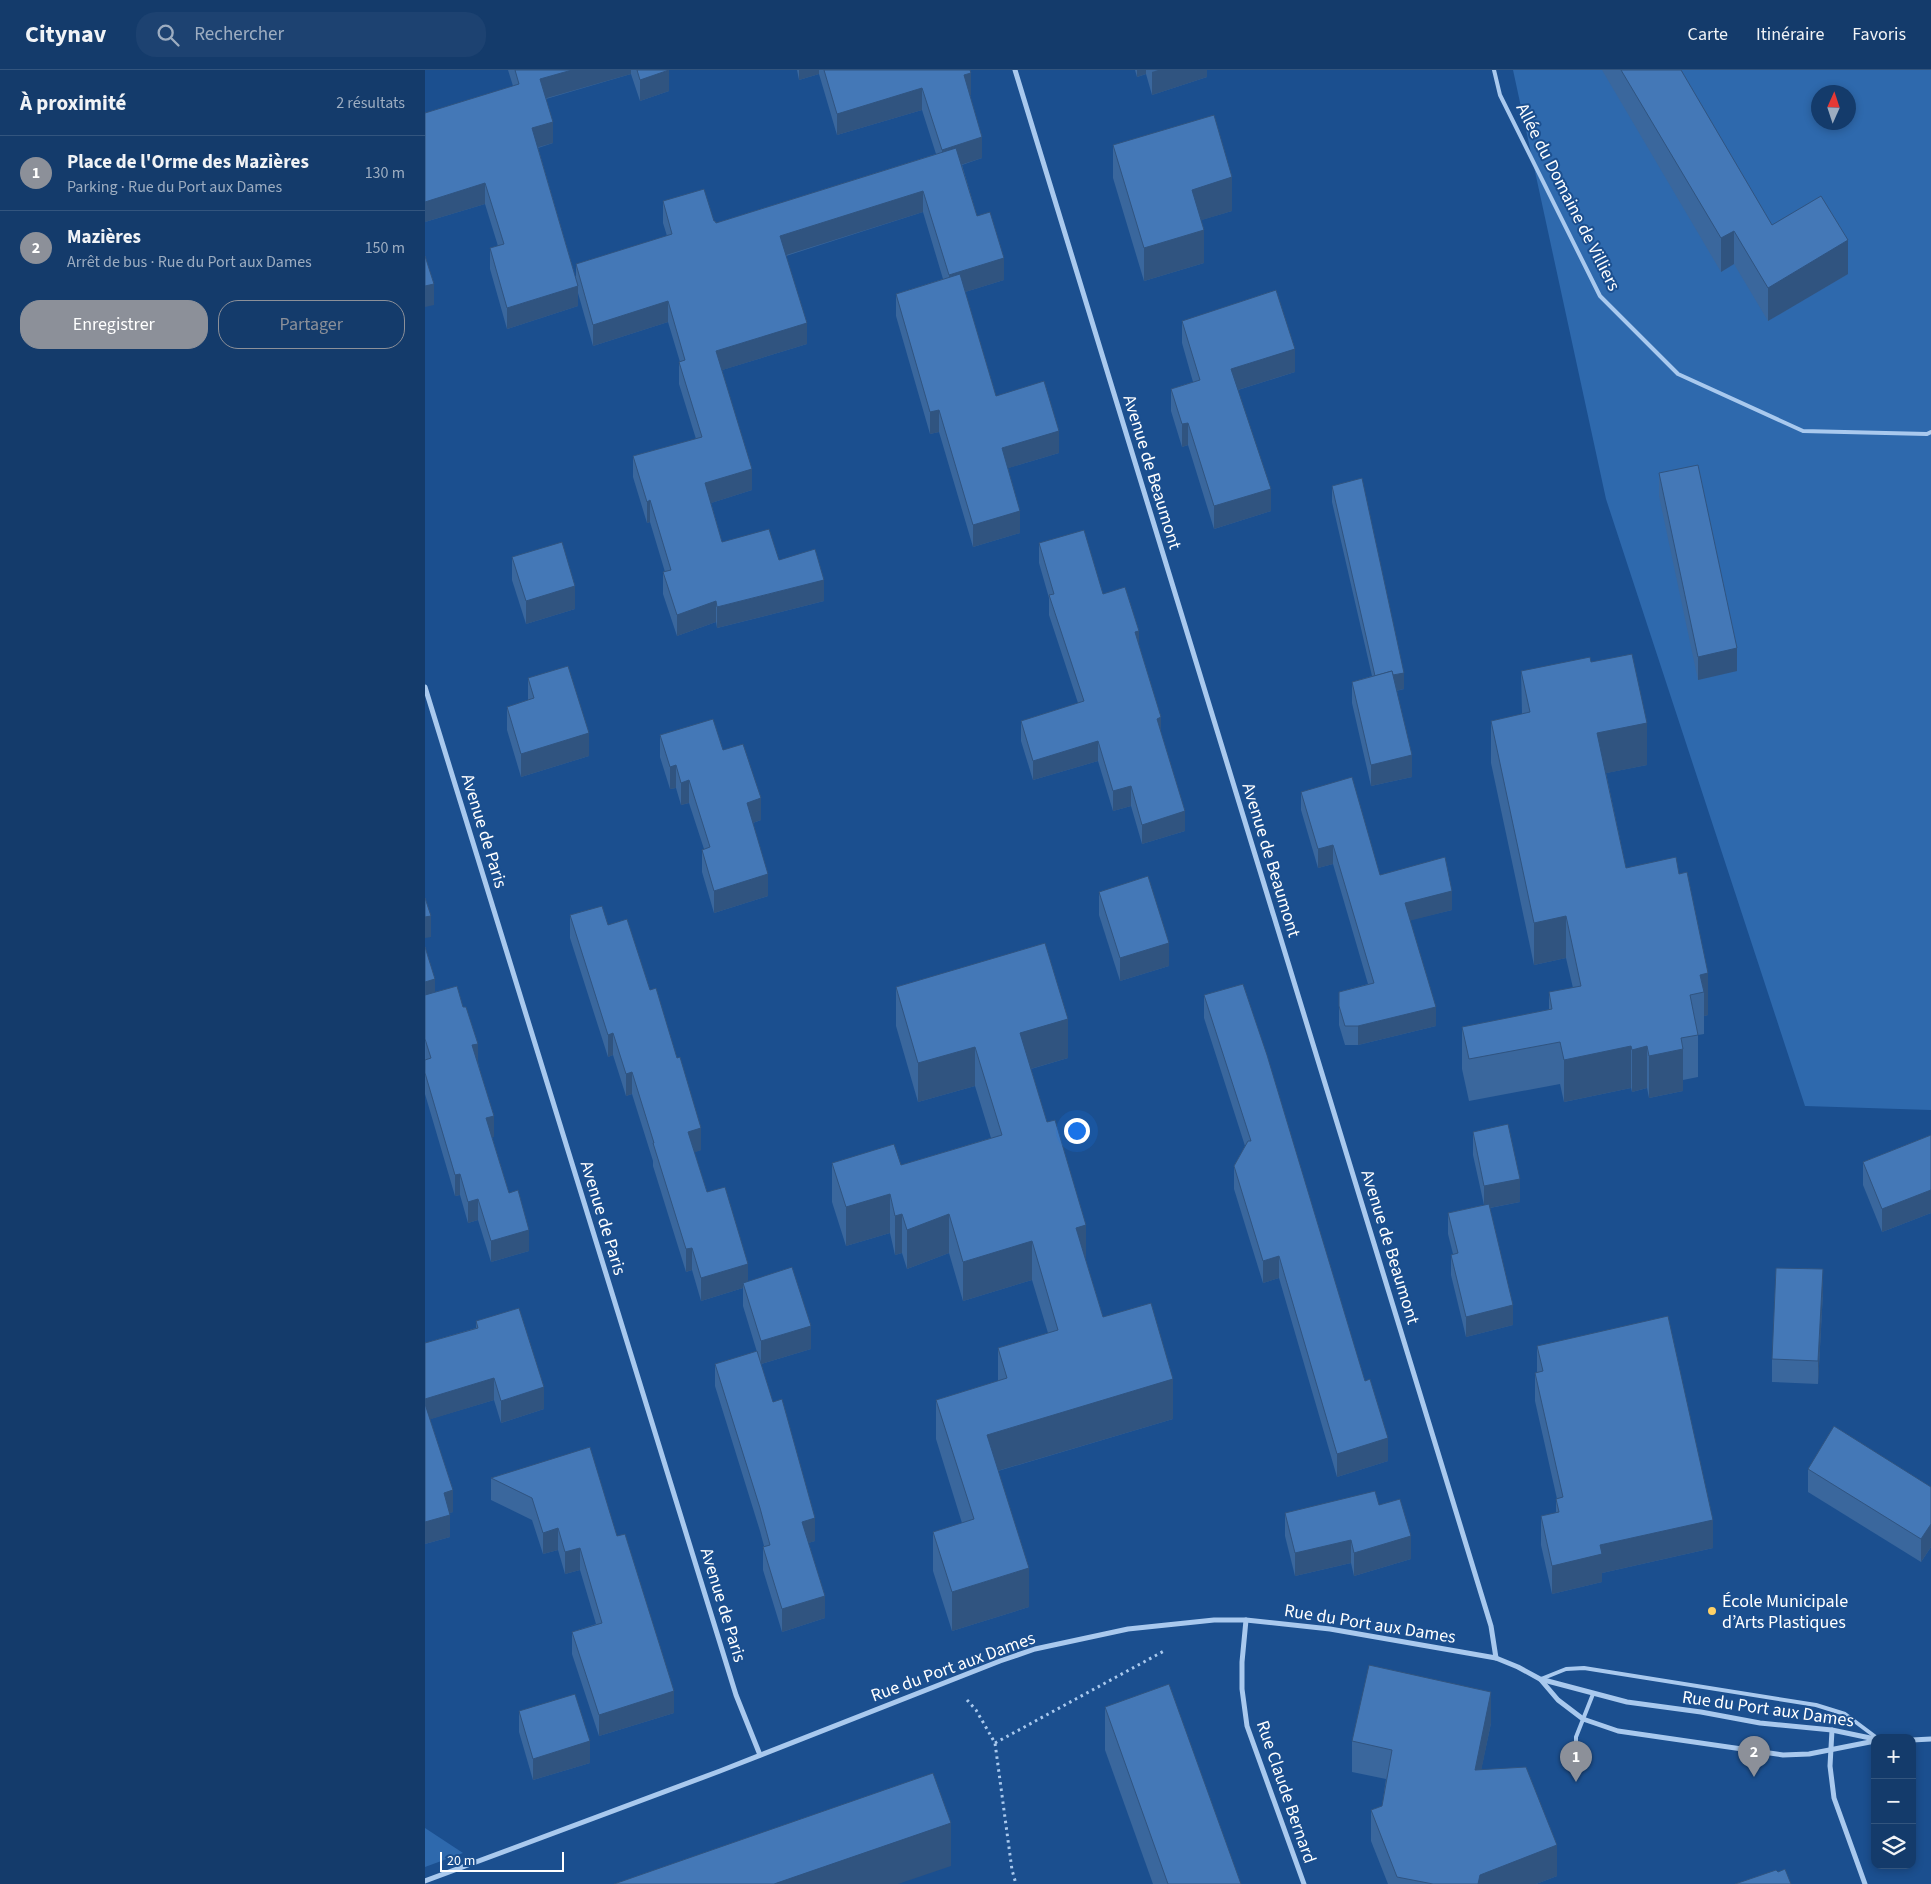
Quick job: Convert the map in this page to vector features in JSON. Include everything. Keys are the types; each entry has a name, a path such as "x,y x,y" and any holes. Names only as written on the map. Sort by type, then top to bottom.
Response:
{"street":[{"name":"Avenue de Beaumont","path":"1015,70 1488,1616 1496,1658"},
{"name":"Avenue de Paris","path":"425,687 736,1696 760,1755"},
{"name":"Rue du Port aux Dames","path":"425,1881 1035,1649 1128,1629 1187,1622 1246,1620 1338,1630 1496,1658 1540,1679 1627,1702 1701,1712 1760,1723 1832,1730 1871,1738"},
{"name":"Rue Claude Bernard","path":"1246,1620 1242,1662 1242,1689 1247,1726 1304,1884"},
{"name":"Rue du Port aux Dames","path":"1540,1679 1558,1700 1583,1718 1618,1731 1783,1755 1831,1750 1871,1740"},
{"path":"1832,1730 1830,1766 1834,1798 1865,1884"},
{"path":"1916,1740 1931,1740"}],"lane":[{"name":"Allée du Domaine de Villiers","path":"1495,70 1500,95 1600,296 1678,374 1803,430 1927,434 1931,432"},
{"path":"1540,1679 1566,1669 1583,1668 1816,1705 1845,1714 1871,1736"},
{"path":"1576,1754 1576,1737 1593,1694"}],"path":[{"path":"995,1743 1165,1651 1187,1622"},
{"path":"951,1680 976,1710 995,1743 1012,1870 1016,1884"}],"shaded area":[{"path":"1513,70 1931,70 1931,1110 1805,1106 1606,499"},
{"path":"425,1828 463,1853 425,1867"}],"building":[{"path":"515,70 572,70 540,79 553,122 532,128 578,286 507,308 490,248 504,244 485,183 425,202 425,113 519,84"},
{"path":"637,70 669,70 640,80"},
{"path":"824,70 970,70 971,73 964,75 982,137 942,150 922,88 837,114"},
{"path":"1621,70 1681,70 1772,225 1821,196 1848,240 1768,288 1734,231 1721,238"},
{"path":"1214,115 1232,177 1192,190 1204,230 1144,248 1113,145"},
{"path":"956,148 977,216 990,212 1004,258 949,275 923,191 780,236 807,323 716,351 752,469 705,483 722,542 769,529 779,560 815,549 824,580 717,607 716,601 677,615 663,572 671,570 650,500 647,502 633,456 702,437 679,362 685,360 668,301 593,325 576,264 672,234 663,201 704,189 716,223"},
{"path":"425,256 434,284 425,286"},
{"path":"960,274 996,396 1044,381 1059,431 1002,448 1020,511 973,525 939,410 930,412 896,294"},
{"path":"1276,290 1295,349 1231,369 1271,489 1214,506 1188,423 1182,424 1171,389 1200,380 1182,321"},
{"path":"1698,465 1737,648 1698,657 1659,473"},
{"path":"1362,478 1404,673 1393,675 1392,671 1375,676 1332,486"},
{"path":"1084,530 1103,594 1125,587 1139,631 1135,632 1161,717 1157,719 1185,811 1142,825 1131,786 1113,791 1098,741 1033,761 1021,721 1084,701 1049,595 1054,594 1039,543"},
{"path":"562,542 575,586 526,601 512,557"},
{"path":"1632,654 1647,723 1597,733 1626,868 1676,857 1679,874 1687,872 1708,973 1700,975 1704,992 1690,995 1698,1035 1681,1038 1683,1049 1649,1056 1647,1046 1632,1050 1631,1046 1564,1060 1560,1042 1469,1059 1462,1027 1552,1009 1549,992 1581,986 1566,916 1534,923 1491,721 1530,712 1521,671 1590,657 1591,662"},
{"path":"568,666 589,733 521,754 507,707 534,698 528,678"},
{"path":"1392,671 1412,755 1371,765 1352,682"},
{"path":"713,719 723,750 743,744 761,798 747,803 768,874 714,891 702,850 710,847 689,780 681,783 676,765 670,767 660,735"},
{"path":"1352,777 1380,875 1445,857 1452,891 1405,903 1436,1007 1358,1026 1345,1026 1339,1006 1339,992 1374,983 1333,845 1318,849 1301,792"},
{"path":"1148,876 1169,943 1120,958 1099,892"},
{"path":"425,898 431,916 425,917"},
{"path":"602,906 608,925 627,919 650,990 656,988 677,1058 680,1057 701,1128 688,1132 707,1192 725,1187 748,1264 701,1278 692,1248 686,1249 632,1072 626,1074 613,1033 608,1035 570,915"},
{"path":"1045,943 1068,1019 1020,1033 1047,1122 1055,1120 1086,1225 1076,1228 1103,1317 1151,1303 1173,1379 987,1435 1029,1568 952,1592 933,1532 974,1519 936,1400 1007,1378 998,1348 1058,1330 1032,1241 963,1262 949,1214 907,1230 902,1214 895,1216 890,1194 846,1207 832,1163 894,1144 901,1165 1002,1135 975,1047 918,1063 896,987"},
{"path":"425,947 435,979 425,982"},
{"path":"1243,984 1267,1055 1365,1381 1370,1379 1388,1438 1337,1454 1279,1256 1263,1261 1234,1166 1248,1141 1251,1141 1204,995"},
{"path":"457,986 463,1007 466,1007 478,1044 472,1045 494,1116 486,1118 509,1193 518,1190 529,1230 491,1241 478,1199 468,1202 460,1174 455,1175 425,1073 425,1060 431,1058 425,1039 425,995"},
{"path":"1508,1124 1520,1179 1484,1186 1473,1132"},
{"path":"1931,1135 1931,1190 1882,1209 1863,1162"},
{"path":"1489,1204 1513,1305 1466,1317 1451,1255 1458,1253 1448,1213"},
{"path":"792,1267 811,1326 761,1341 743,1283"},
{"path":"1776,1268 1823,1269 1818,1361 1772,1359"},
{"path":"519,1308 544,1387 501,1401 494,1378 425,1399 425,1343 478,1328 476,1321"},
{"path":"1668,1316 1713,1520 1600,1545 1602,1554 1552,1566 1541,1516 1559,1512 1556,1499 1563,1497 1535,1373 1543,1371 1537,1346"},
{"path":"757,1351 773,1402 782,1399 815,1518 802,1522 825,1596 782,1609 763,1547 770,1545 760,1508 715,1364"},
{"path":"425,1404 453,1490 444,1493 450,1515 425,1522"},
{"path":"1834,1426 1931,1487 1931,1524 1921,1539 1808,1469"},
{"path":"590,1447 617,1536 625,1534 674,1691 599,1715 572,1632 602,1623 580,1548 565,1552 558,1528 543,1533 532,1498 491,1478"},
{"path":"1375,1491 1379,1505 1400,1499 1411,1536 1354,1553 1351,1540 1295,1553 1285,1513"},
{"path":"1369,1665 1491,1692 1475,1770 1526,1767 1557,1845 1480,1875 1478,1884 1433,1884 1397,1877 1371,1810 1382,1806 1392,1750 1352,1741"},
{"path":"1169,1684 1241,1884 1168,1884 1105,1707"},
{"path":"575,1694 590,1741 533,1759 519,1711"},
{"path":"933,1773 951,1823 774,1884 614,1884"},
{"path":"1785,1869 1791,1884 1735,1884 1776,1870 1778,1872"}],"place":[{"name":"École Municipale d’Arts Plastiques","path":"1712,1611"},
{"name":"Mazières","path":"1754,1777"},
{"name":"Place de l'Orme des Mazières","path":"1576,1782"}]}
